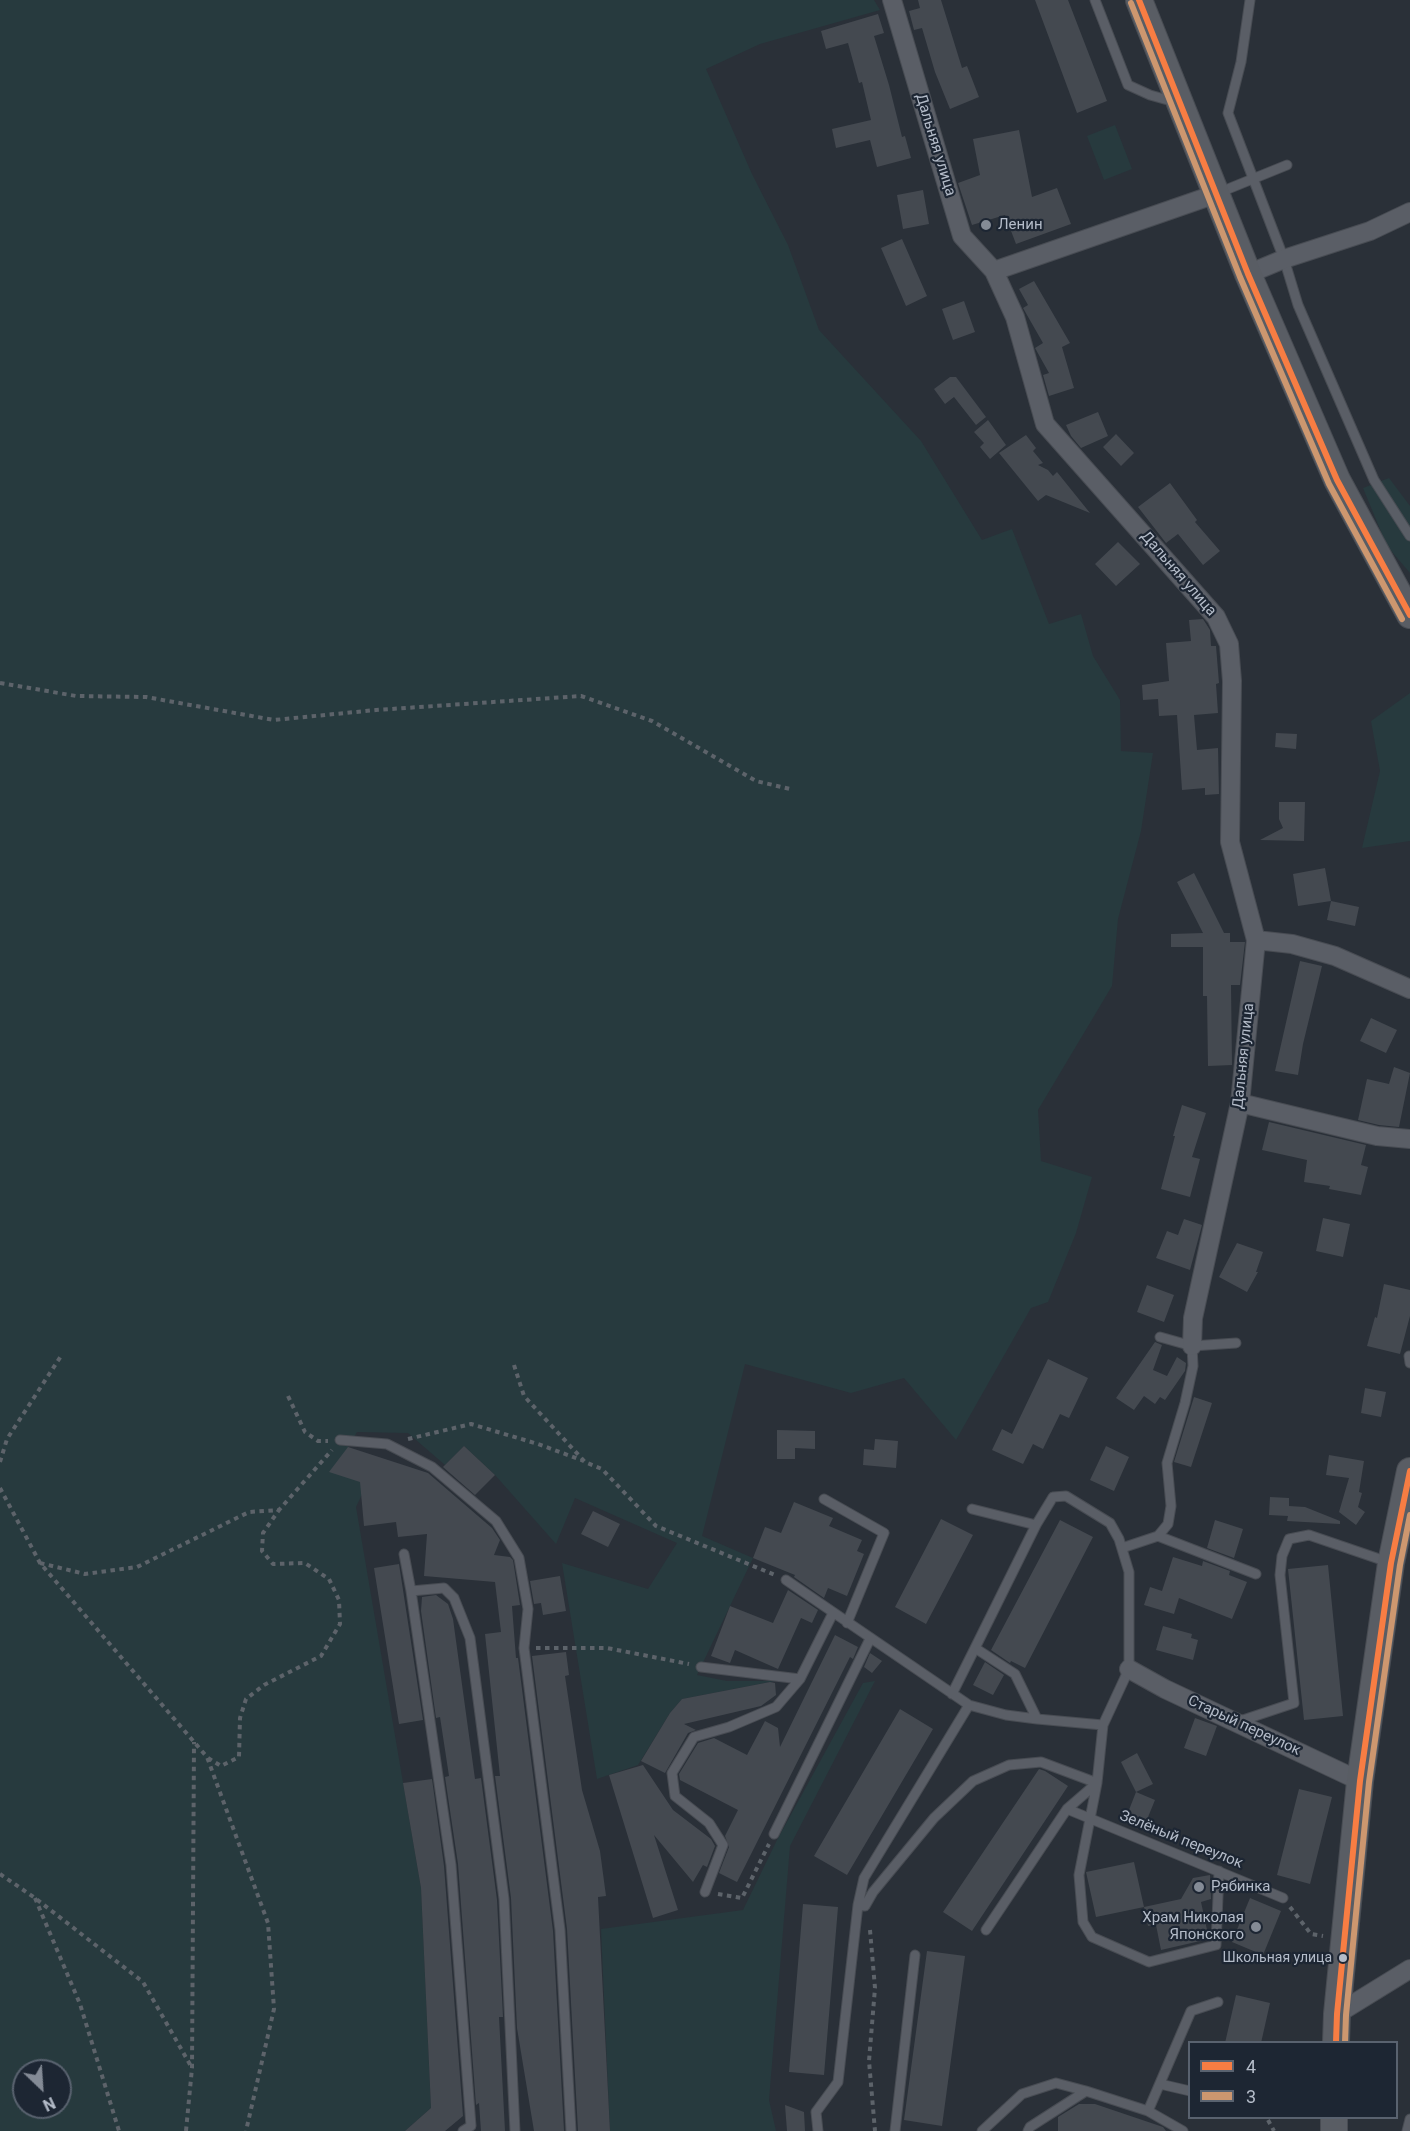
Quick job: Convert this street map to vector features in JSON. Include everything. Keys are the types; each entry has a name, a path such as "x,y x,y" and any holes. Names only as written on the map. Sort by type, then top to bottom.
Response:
{"street":[{"name":"Дальняя улица","path":"892,0 962,236 994,271 1015,317 1045,424 1216,617 1229,644 1232,681 1230,842 1256,940 1240,1103 1193,1318 1192,1346"},
{"path":"1139,0 1248,274 1337,480 1408,610"},
{"path":"994,271 1216,194"},
{"path":"1248,274 1284,259 1370,231 1410,212"},
{"path":"1256,940 1292,944 1335,956 1410,989"},
{"path":"1240,1103 1377,1136 1410,1139"},
{"path":"1336,2041 1360,1781 1391,1563 1407,1500 1410,1471"},
{"name":"Старый переулок","path":"1129,1669 1165,1689 1360,1781"},
{"path":"1337,2014 1410,1969"}],"lane":[{"path":"1095,0 1128,85 1150,95 1180,103"},
{"path":"1250,0 1241,62 1228,113 1284,259 1298,305 1374,480 1410,536"},
{"path":"1216,194 1287,165"},
{"path":"1160,1338 1192,1346 1236,1343"},
{"path":"1122,1548 1158,1536 1168,1524 1171,1506 1167,1463 1185,1403 1193,1366 1192,1346"},
{"path":"340,1440 387,1444 432,1467 496,1521 519,1558 528,1609 524,1648 560,1930 571,2131"},
{"path":"952,1694 1036,1526 1053,1497 1066,1496 1110,1523 1122,1548 1129,1572 1129,1669 1103,1725 1097,1782 1080,1875 1083,1922 1092,1937 1149,1962 1215,1945 1219,1871"},
{"path":"824,1499 884,1533 848,1623"},
{"path":"972,1509 1036,1526"},
{"path":"1236,1722 1294,1703 1280,1575 1282,1556 1289,1539 1309,1535 1391,1563"},
{"path":"1158,1536 1256,1574"},
{"path":"404,1554 451,1865 471,2126 463,2131"},
{"path":"786,1580 969,1705 1006,1715 1103,1725"},
{"path":"411,1590 444,1588 454,1598 470,1638 504,1899 515,2131"},
{"path":"705,1892 723,1845 709,1823 675,1796 672,1773 694,1737 729,1727 776,1707 800,1679 833,1613"},
{"path":"774,1834 870,1639"},
{"path":"975,1648 1015,1674 1037,1719"},
{"path":"701,1667 800,1679"},
{"path":"818,2131 816,2112 838,2082 864,1878 969,1705"},
{"path":"862,1905 934,1818 973,1781 1009,1765 1041,1762 1097,1782"},
{"path":"986,1930 1067,1809 1097,1782"},
{"name":"Зелёный переулок","path":"1067,1809 1283,1898"},
{"path":"895,2131 915,1955"},
{"path":"1148,2111 1191,2011 1218,2002"},
{"path":"982,2131 1022,2094 1056,2083 1148,2111 1183,2131"},
{"path":"1160,2084 1188,2091"},
{"path":"1028,2131 1030,2127 1086,2091"},
{"path":"1407,2131 1410,2119"}],"path":[{"path":"0,683 76,696 146,698 274,720 376,710 581,696 652,721 756,781 790,789"},
{"path":"0,1462 7,1439 61,1356"},
{"path":"514,1365 524,1396 585,1462"},
{"path":"288,1396 305,1432 318,1441 340,1440"},
{"path":"387,1444 471,1424 538,1444 602,1469 656,1526 786,1580"},
{"path":"0,1488 40,1563 207,1757 221,1766 239,1757 240,1718 246,1699 264,1685 321,1656 340,1624 339,1600 329,1579 305,1563 273,1564 262,1551 263,1533 279,1510 340,1440"},
{"path":"40,1563 85,1574 137,1568 249,1512 279,1510"},
{"path":"524,1648 607,1648 701,1667"},
{"path":"186,2131 192,2068 194,1741"},
{"path":"207,1757 268,1923 274,2009 246,2131"},
{"path":"705,1892 742,1898 774,1834"},
{"path":"0,1874 35,1898 143,1982 192,2068"},
{"path":"35,1898 80,2004 119,2131"},
{"path":"1283,1898 1311,1934 1345,1939"},
{"path":"862,1905 869,1921 875,1988 868,2061 874,2131"},
{"path":"1268,2120 1274,2131"}],"green space":[{"path":"0,0 874,0 880,10 760,44 706,69 752,174 788,245 819,330 921,441 982,540 1012,529 1049,624 1081,614 1093,656 1120,700 1121,751 1153,753 1141,831 1118,919 1112,986 1038,1110 1041,1161 1092,1177 1076,1233 1048,1302 1031,1308 956,1440 904,1378 851,1393 745,1364 702,1536 753,1558 697,1675 727,1681 775,1681 682,1699 670,1713 638,1765 597,1779 562,1563 648,1589 677,1543 575,1498 556,1544 495,1475 464,1446 445,1465 408,1433 357,1432 348,1447 367,1484 356,1507 421,1888 431,2108 405,2131 0,2131"},
{"path":"1115,125 1132,169 1104,180 1087,136"},
{"path":"1389,478 1410,506 1410,573 1387,546 1363,488"},
{"path":"1410,693 1410,841 1362,848 1380,771 1371,721"},
{"path":"875,1681 790,1846 769,2100 776,2131 610,2131 601,1929 743,1910 777,1840 863,1683"}],"building":[{"path":"918,0 941,0 962,68 967,66 979,97 950,109 935,72 922,28 914,30 909,11 920,8"},
{"path":"1035,0 1068,0 1107,101 1077,113"},
{"path":"878,14 884,33 874,36 902,137 905,136 911,158 877,167 870,140 836,148 832,129 871,120 862,82 859,83 848,43 826,49 821,31"},
{"path":"1019,130 1032,197 1057,188 1071,224 1016,244 1005,215 972,225 958,183 980,175 973,139"},
{"path":"923,190 929,224 903,229 897,195"},
{"path":"902,239 927,296 906,306 881,248"},
{"path":"1034,281 1070,343 1062,347 1074,388 1049,396 1043,375 1049,373 1035,348 1043,343 1023,308 1028,305 1019,289"},
{"path":"964,301 975,332 953,340 942,309"},
{"path":"950,377 956,377 986,417 976,425 954,397 945,404 934,389"},
{"path":"1098,412 1108,436 1081,448 1071,436 1066,425"},
{"path":"988,420 1006,445 990,459 980,447 984,443 974,432"},
{"path":"1116,434 1134,453 1121,466 1103,447"},
{"path":"1026,435 1036,448 1033,451 1043,463 1038,465 1048,470 1053,476 1057,472 1090,513 1046,495 1038,501 999,453"},
{"path":"1170,483 1197,520 1195,522 1220,551 1203,565 1178,534 1166,543 1138,507"},
{"path":"1118,542 1140,564 1116,586 1095,564"},
{"path":"1203,619 1210,630 1211,646 1216,646 1219,683 1216,684 1218,713 1194,715 1197,750 1218,748 1219,794 1205,795 1205,788 1182,790 1177,715 1159,716 1158,699 1143,700 1142,685 1169,681 1166,643 1191,641 1189,620"},
{"path":"1276,733 1297,734 1296,749 1275,747"},
{"path":"1279,802 1305,802 1304,841 1260,840 1283,828 1279,819"},
{"path":"1325,868 1331,901 1298,906 1293,874"},
{"path":"1194,873 1224,933 1230,933 1230,942 1245,942 1240,985 1231,985 1232,1065 1208,1066 1207,996 1203,996 1203,947 1171,947 1171,934 1203,933 1177,882"},
{"path":"1331,901 1359,907 1355,926 1327,920"},
{"path":"1300,961 1322,966 1298,1075 1275,1071"},
{"path":"1371,1018 1397,1030 1386,1053 1360,1041"},
{"path":"1394,1067 1410,1073 1399,1127 1358,1120 1367,1079 1389,1084"},
{"path":"1182,1105 1206,1113 1192,1157 1200,1159 1190,1197 1161,1189"},
{"path":"1269,1122 1366,1145 1361,1165 1368,1167 1361,1195 1329,1189 1330,1186 1304,1182 1307,1160 1262,1150"},
{"path":"1323,1218 1350,1224 1343,1257 1316,1251"},
{"path":"1184,1219 1202,1225 1190,1270 1156,1258 1167,1231 1178,1235"},
{"path":"1237,1243 1263,1252 1256,1272 1258,1272 1247,1292 1219,1277"},
{"path":"1384,1284 1410,1290 1410,1316 1400,1354 1367,1346 1375,1317 1377,1318"},
{"path":"1147,1285 1174,1295 1164,1322 1137,1312"},
{"path":"1155,1342 1162,1345 1153,1370 1167,1376 1177,1357 1186,1363 1185,1371 1165,1400 1160,1397 1155,1404 1144,1396 1134,1410 1116,1398"},
{"path":"1048,1359 1088,1378 1069,1418 1060,1414 1043,1449 1033,1444 1023,1464 992,1450 1002,1429 1012,1434"},
{"path":"1365,1388 1386,1392 1381,1417 1361,1413"},
{"path":"1194,1397 1212,1403 1191,1467 1174,1462"},
{"path":"777,1430 815,1431 815,1449 795,1448 795,1459 777,1459"},
{"path":"875,1439 898,1441 896,1468 863,1465 864,1449 874,1450"},
{"path":"464,1446 495,1475 475,1495 443,1467"},
{"path":"1106,1446 1129,1457 1114,1491 1090,1480"},
{"path":"348,1447 428,1473 492,1528 500,1540 494,1555 510,1557 513,1560 520,1605 512,1606 516,1658 518,1658 553,1931 564,2131 534,2131 517,2028 511,1898 495,1776 500,1776 485,1634 501,1632 495,1582 424,1576 427,1534 398,1537 396,1522 364,1526 360,1482 329,1472"},
{"path":"1329,1455 1364,1461 1359,1492 1362,1493 1358,1507 1365,1512 1356,1525 1339,1512 1349,1478 1326,1475"},
{"path":"1270,1497 1289,1498 1289,1506 1305,1507 1340,1521 1340,1524 1287,1521 1288,1516 1269,1515"},
{"path":"794,1502 833,1518 829,1526 862,1540 857,1551 864,1554 847,1596 828,1588 824,1598 794,1577 795,1575 753,1558 765,1527 781,1533"},
{"path":"593,1511 620,1524 608,1547 581,1534"},
{"path":"941,1519 973,1535 926,1624 895,1607"},
{"path":"1060,1520 1093,1537 1025,1668 1011,1661 1010,1663 991,1650"},
{"path":"1215,1520 1243,1529 1234,1558 1207,1548"},
{"path":"1173,1557 1202,1566 1203,1561 1230,1571 1229,1575 1247,1582 1232,1619 1179,1598 1174,1614 1144,1605 1150,1587 1162,1591"},
{"path":"399,1564 423,1720 399,1724 374,1568"},
{"path":"1328,1565 1343,1716 1304,1720 1288,1569"},
{"path":"560,1576 566,1611 543,1615 541,1603 534,1604 530,1581"},
{"path":"788,1590 818,1610 812,1623 801,1618 778,1669 735,1650 730,1663 711,1656 730,1606 773,1623"},
{"path":"436,1595 448,1604 453,1619 475,1779 481,1778 497,1900 503,2017 499,2017 505,2131 481,2131 479,2103 476,2105 458,1864 445,1777 449,1776 440,1717 436,1718 421,1611 422,1597"},
{"path":"1163,1626 1192,1634 1191,1638 1198,1640 1193,1660 1156,1650"},
{"path":"835,1635 858,1647 853,1659 850,1657 737,1882 719,1873 729,1847 725,1836 738,1810 680,1780 679,1774 698,1743 714,1738 747,1755 765,1721 778,1728 780,1747"},
{"path":"566,1652 569,1675 565,1676 582,1790 600,1851 606,1896 598,1897 610,2131 578,2131 567,1929 532,1656"},
{"path":"870,1653 882,1661 872,1673 864,1667"},
{"path":"985,1662 1004,1675 993,1695 973,1685"},
{"path":"770,1682 775,1683 776,1695 761,1706 684,1724 696,1730 688,1733 665,1773 641,1761 670,1713 682,1699"},
{"path":"900,1709 933,1729 847,1875 814,1856"},
{"path":"1195,1718 1217,1726 1206,1756 1184,1748"},
{"path":"1137,1753 1153,1784 1136,1792 1121,1762"},
{"path":"643,1765 673,1810 711,1839 715,1846 707,1867 703,1865 693,1882 654,1835 678,1910 653,1918 609,1775"},
{"path":"1039,1769 1068,1786 972,1931 943,1912"},
{"path":"432,1779 444,1866 463,2116 445,2131 405,2131 431,2108 421,1888 403,1783"},
{"path":"1299,1789 1332,1797 1310,1884 1277,1875"},
{"path":"1136,1792 1155,1800 1146,1822 1127,1815"},
{"path":"1134,1862 1144,1907 1096,1917 1086,1872"},
{"path":"1210,1875 1211,1899 1201,1902 1209,1939 1161,1950 1156,1925 1148,1926 1144,1907 1181,1899 1193,1878"},
{"name":"Храм Николая Японского","path":"1250,1898 1281,1911 1263,1955 1232,1942"},
{"path":"803,1904 838,1907 824,2075 789,2072"},
{"path":"927,1951 965,1956 942,2126 904,2120"},
{"path":"1236,1995 1270,2003 1261,2041 1225,2041"},
{"path":"1079,2104 1095,2104 1163,2127 1166,2131 1058,2131 1058,2117"},
{"path":"785,2105 804,2112 805,2131 787,2131"}],"transit line":[{"name":"4","path":"1139,0 1248,274 1337,480 1410,615"},
{"name":"3","path":"1131,3 1240,277 1329,484 1402,619"},
{"name":"4","path":"1336,2041 1360,1781 1391,1563 1410,1471"},
{"name":"3","path":"1345,2041 1369,1782 1400,1565 1410,1515"}],"place":[{"name":"Ленин","path":"986,225"},
{"name":"Рябинка","path":"1199,1887"},
{"name":"Храм Николая Японского","path":"1256,1927"},
{"name":"Школьная улица","path":"1343,1958"}]}
